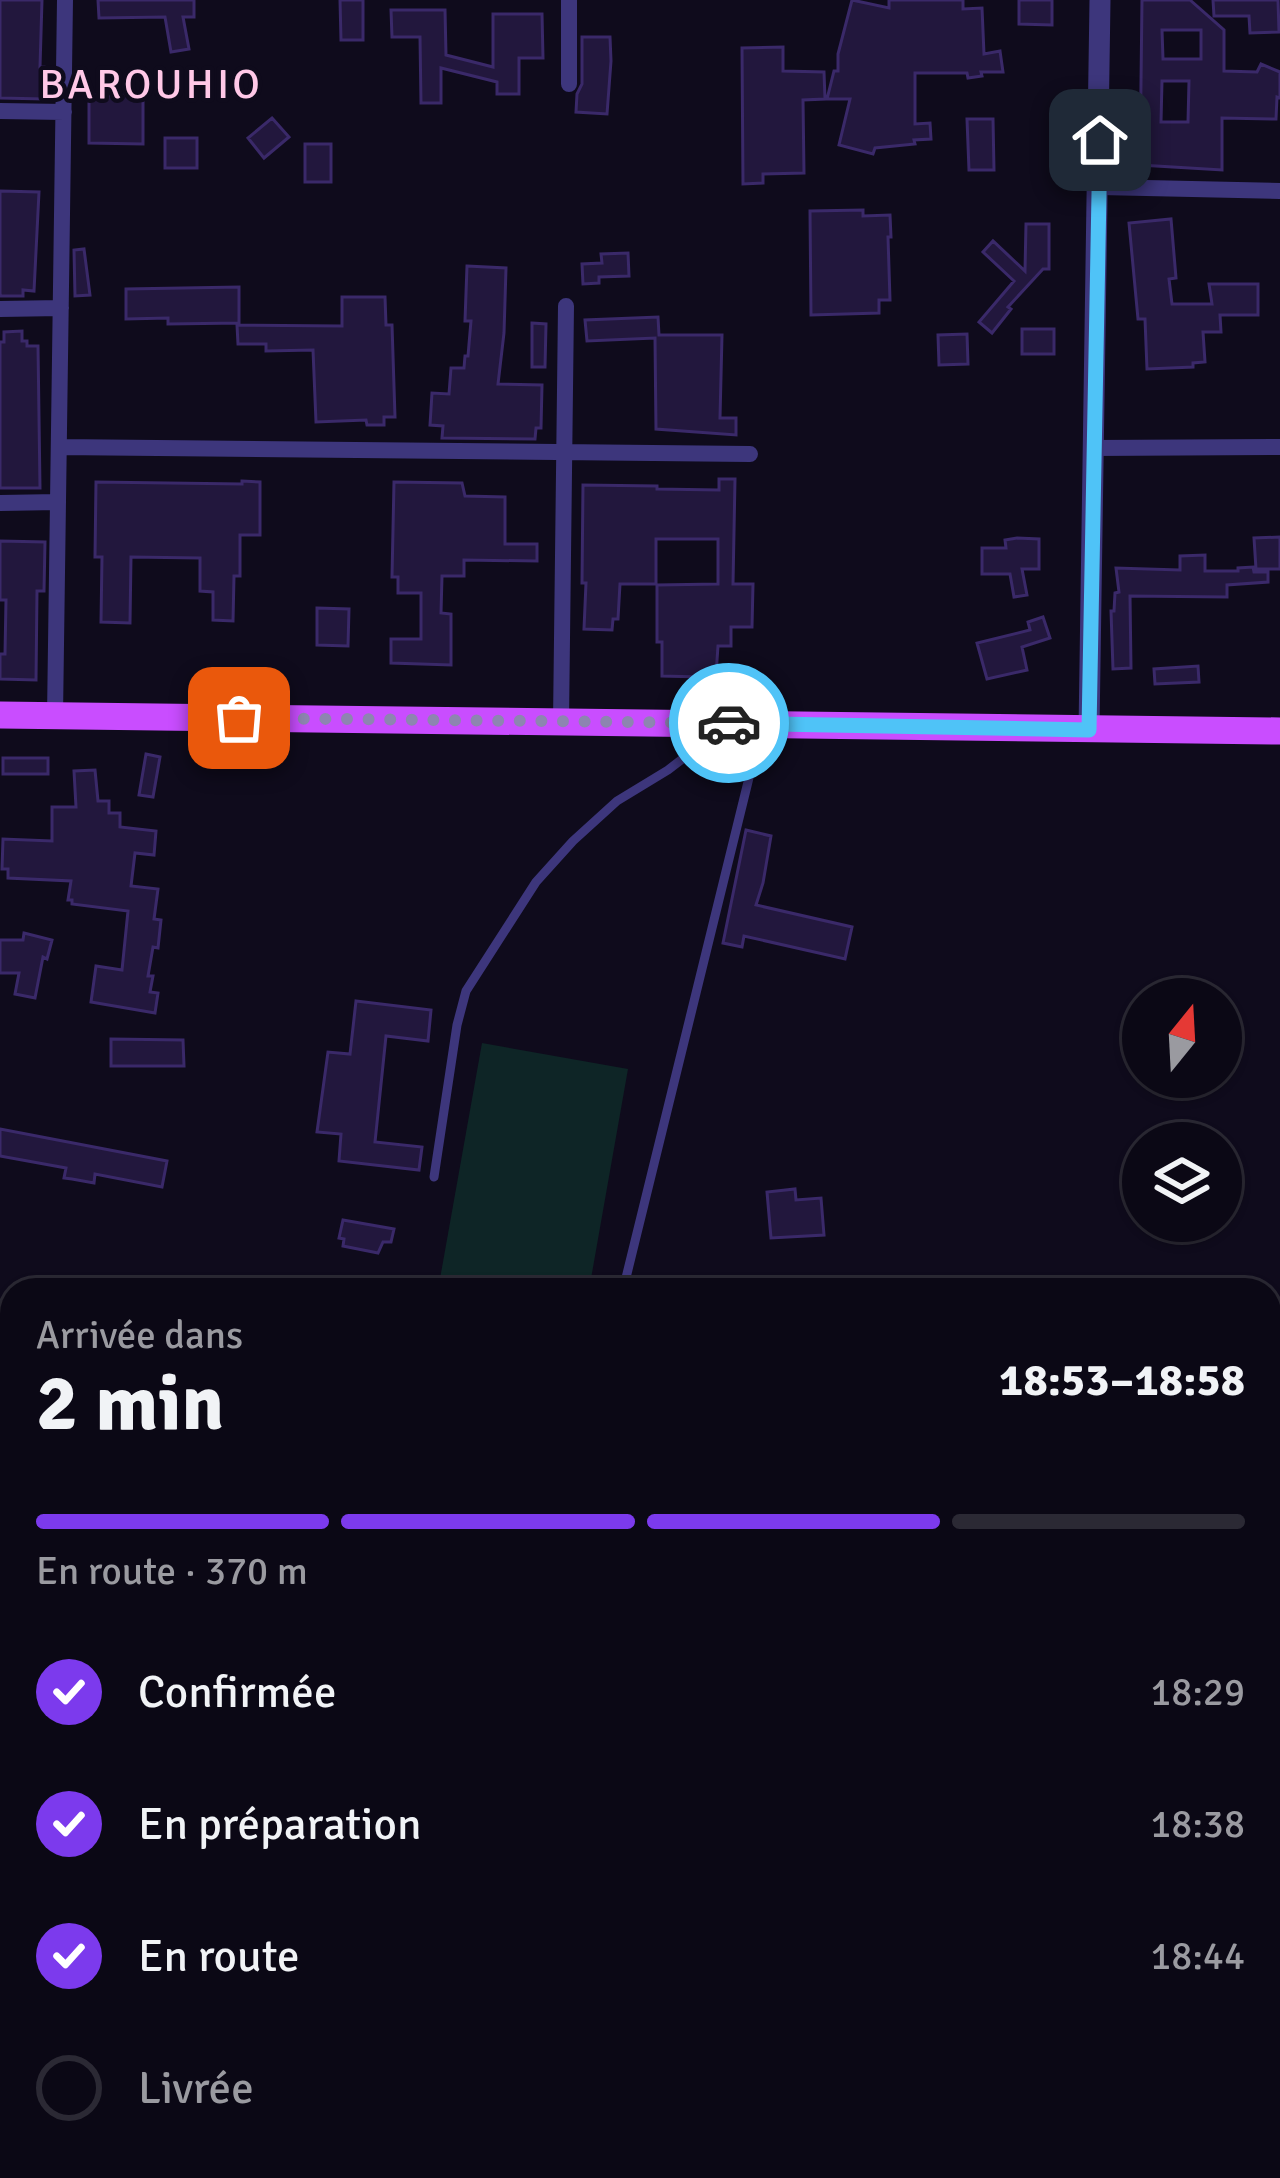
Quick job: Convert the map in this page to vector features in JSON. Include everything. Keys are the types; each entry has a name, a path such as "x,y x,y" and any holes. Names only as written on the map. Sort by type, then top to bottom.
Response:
{"main road":[{"path":"0,715 1280,731"}],"street":[{"path":"55,716 65,0"},
{"path":"569,0 569,84"},
{"path":"1089,730 1100,0"},
{"path":"0,112 64,112"},
{"path":"1100,187 1280,191"},
{"path":"561,722 566,306"},
{"path":"0,309 61,308"},
{"path":"59,447 750,454"},
{"path":"1092,448 1280,447"},
{"path":"0,502 58,502"}],"lane":[{"path":"434,1177 466,991 536,882 617,801 668,770 728,723"},
{"path":"626,1278 762,723"}],"green space":[{"path":"482,1043 628,1069 591,1278 440,1278"}],"building":[{"path":"0,0 42,0 44,99 0,98"},
{"path":"98,0 194,0 194,17 183,17 189,49 171,52 165,17 99,18"},
{"path":"340,0 363,0 363,40 341,40"},
{"path":"852,0 889,8 889,0 963,0 963,9 982,8 984,54 1000,51 1003,72 981,72 982,76 968,78 967,73 915,73 915,124 930,123 931,139 875,148 873,154 839,145 850,99 827,99 834,71 838,71"},
{"path":"1019,0 1052,0 1052,25 1019,24"},
{"path":"1142,0 1190,0 1224,30 1224,71 1257,72 1261,64 1280,72 1276,119 1222,118 1222,170 1140,165","holes":["1162,30 1201,30 1201,59 1163,59","1162,81 1189,81 1188,122 1161,122"]},
{"path":"1213,0 1278,0 1279,32 1250,33 1249,16 1214,16"},
{"path":"391,10 445,10 446,55 493,67 493,14 542,14 543,58 519,58 519,94 497,94 497,82 441,68 441,103 421,103 420,37 392,37"},
{"path":"582,37 610,37 607,114 576,112 582,84"},
{"path":"783,47 783,71 824,72 825,99 803,100 804,173 763,174 763,183 743,184 742,48"},
{"path":"89,95 143,95 143,144 89,143"},
{"path":"272,118 289,137 264,158 248,138"},
{"path":"967,119 993,119 994,170 969,170"},
{"path":"165,138 197,138 197,168 165,168"},
{"path":"305,144 331,144 331,182 305,182"},
{"path":"0,191 39,192 34,291 23,290 23,296 0,294"},
{"path":"863,210 863,216 890,215 890,300 879,300 879,313 811,315 810,211"},
{"path":"1171,219 1176,278 1169,279 1172,304 1212,304 1209,284 1258,284 1258,315 1220,315 1221,332 1203,332 1205,362 1147,369 1145,319 1138,319 1129,223"},
{"path":"1026,224 1049,224 1049,269 1043,269 1008,307 1011,309 992,333 979,322 1014,281 983,252 993,241 1025,271"},
{"path":"84,249 90,295 75,296 74,250"},
{"path":"628,253 629,276 599,277 599,283 583,284 582,264 602,263 601,254"},
{"path":"467,266 506,268 498,384 542,385 541,428 536,428 535,439 442,438 443,426 430,425 432,393 449,394 451,368 464,368 468,356"},
{"path":"239,287 239,323 126,319 126,289"},
{"path":"342,297 385,297 386,325 392,325 395,417 384,417 384,425 367,425 366,420 316,422 313,350 266,351 266,344 238,344 237,325 342,326"},
{"path":"658,317 659,335 722,335 720,418 736,418 736,435 656,429 655,338 587,341 585,320"},
{"path":"532,323 546,324 545,367 532,367"},
{"path":"1022,329 1054,329 1054,354 1022,354"},
{"path":"22,331 27,346 38,346 40,488 0,488 0,342 4,342 4,332"},
{"path":"967,334 968,364 939,365 938,335"},
{"path":"719,479 735,479 733,584 753,584 752,627 731,627 731,646 718,646 716,675 662,676 657,585 718,584 718,539 656,539 656,584 620,584 618,619 613,619 612,630 584,629 583,485 719,490"},
{"path":"96,482 260,482 260,535 240,535 233,621 213,620 213,592 200,591 200,558 131,557 130,623 101,622 102,557 95,557"},
{"path":"394,482 462,483 465,496 505,497 505,544 537,544 537,561 464,560 464,576 442,576 441,613 451,614 451,665 391,663 391,639 421,639 421,593 398,593 398,577 392,577"},
{"path":"1280,537 1280,569 1256,569 1254,538"},
{"path":"1039,539 1039,569 1022,569 1027,595 1014,597 1010,574 982,574 982,548 1006,548 1005,540"},
{"path":"0,541 45,542 44,591 37,591 36,680 0,679 6,600 0,600"},
{"path":"1205,555 1205,571 1253,567 1254,572 1268,572 1268,582 1227,585 1227,597 1130,596 1131,668 1113,669 1111,611 1119,592 1116,568 1180,570 1180,556"},
{"path":"317,608 349,609 348,646 317,645"},
{"path":"1043,617 1050,638 1022,647 1027,670 987,679 977,643 1030,630 1028,622"},
{"path":"1198,666 1199,682 1155,684 1154,669"},
{"path":"146,754 160,757 153,797 139,795"},
{"path":"3,758 48,758 48,774 3,774"},
{"path":"95,770 98,801 109,801 109,813 120,813 120,827 156,831 154,855 135,853 131,886 158,889 154,919 161,920 158,948 153,947 148,976 153,976 150,992 158,993 155,1013 91,1002 96,966 122,970 128,911 72,904 68,900 71,881 8,878 8,869 2,869 3,839 52,841 52,807 76,807 74,771"},
{"path":"746,830 771,836 756,905 852,927 845,959 744,936 742,947 723,943"},
{"path":"24,933 52,940 47,959 43,957 35,998 15,994 19,973 0,973 0,940 23,940"},
{"path":"356,1001 431,1010 428,1041 386,1036 375,1142 422,1147 419,1170 339,1161 341,1134 317,1132 328,1052 350,1054"},
{"path":"111,1039 183,1040 184,1066 111,1066"},
{"path":"0,1129 167,1161 162,1187 95,1174 94,1183 64,1178 66,1168 0,1156"},
{"path":"795,1189 796,1200 821,1198 824,1235 771,1238 767,1192"},
{"path":"343,1220 394,1229 391,1242 383,1242 378,1253 343,1246 344,1239 339,1238"}],"way so far":[{"path":"239,718 729,723"}],"district":[{"name":"BAROUHIO","path":"151,83"}],"route":[{"path":"729,723 1089,730 1100,140"}]}
